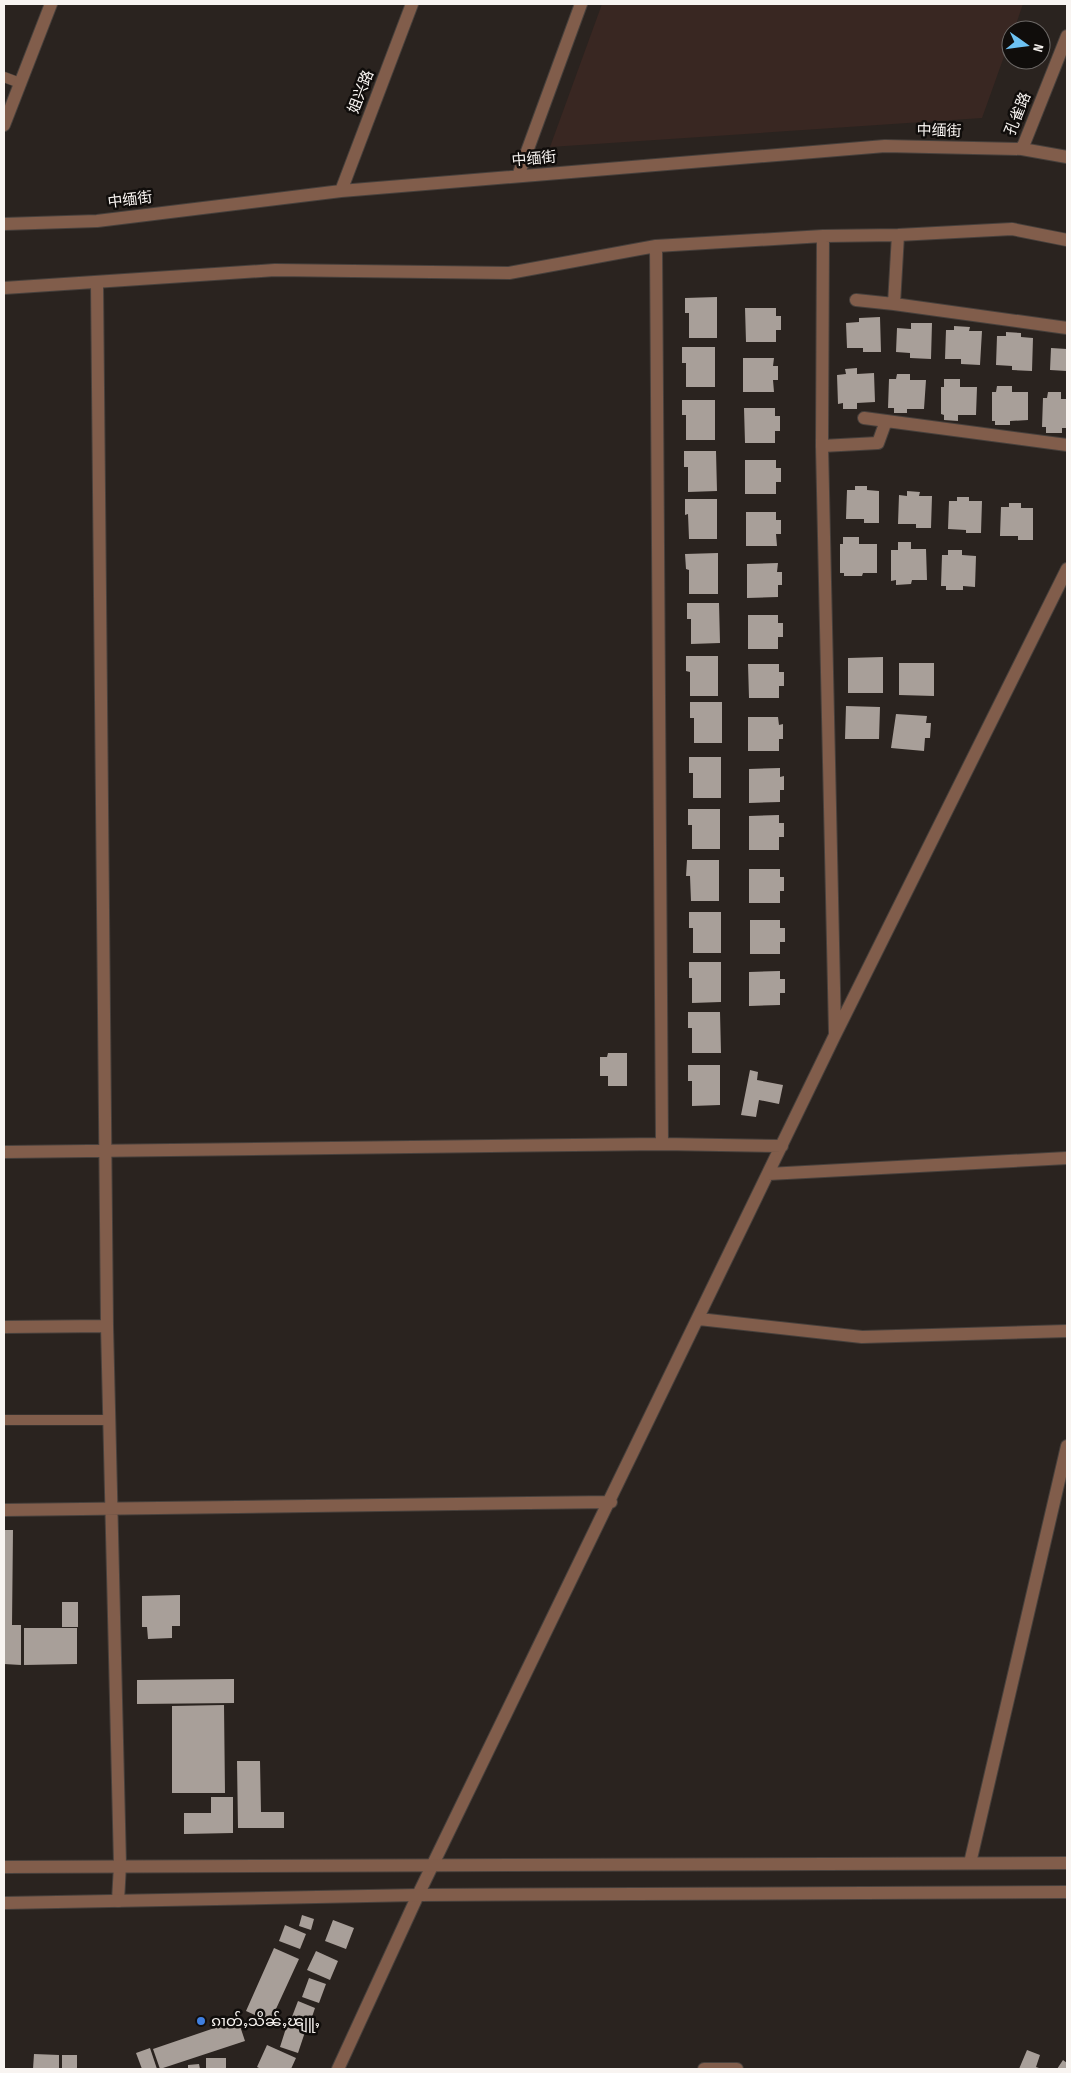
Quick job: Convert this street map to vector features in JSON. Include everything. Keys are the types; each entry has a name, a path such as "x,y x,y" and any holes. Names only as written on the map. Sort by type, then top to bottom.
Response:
{"street":[{"path":"4,124 50,4"},
{"name":"姐兴路","path":"341,191 412,4"},
{"path":"518,176 581,4"},
{"name":"孔雀路","path":"1022,149 1067,36"},
{"name":"中缅街","path":"4,224 96,220 341,191 885,146 1022,149 1067,157"},
{"path":"4,288 275,270 510,273 656,246 823,236 1012,230 1067,240"},
{"path":"894,304 898,235"},
{"path":"823,236 822,446 835,1035"},
{"path":"656,246 662,1144"},
{"path":"97,283 107,1152 107,1326 120,1865 118,1901"},
{"path":"856,300 1067,328"},
{"path":"864,418 1067,444"},
{"path":"822,446 878,443 886,421"},
{"path":"338,2069 418,1895 611,1502 835,1035 1067,569"},
{"path":"4,1152 662,1144 782,1146"},
{"path":"768,1174 1067,1158"},
{"path":"699,1319 862,1336 1067,1331"},
{"path":"4,1327 107,1326"},
{"path":"970,1863 1067,1446"},
{"path":"4,1510 611,1502"},
{"path":"4,1867 120,1865 1067,1863"},
{"path":"4,1903 418,1895 1067,1892"},
{"path":"704,2069 737,2069"}],"lane":[{"path":"4,76 20,83"},
{"path":"4,1420 110,1420"}],"shaded area":[{"path":"602,4 1023,4 1017,20 1001,20 1001,65 982,118 550,147"}],"building":[{"path":"717,297 717,338 689,338 689,313 685,313 685,298"},
{"path":"745,308 776,308 776,316 781,316 781,330 776,330 776,342 746,342"},
{"path":"880,317 881,352 863,352 863,348 847,348 846,323 859,322 859,318"},
{"path":"911,323 932,323 931,359 910,358 910,353 896,352 897,328 911,329"},
{"path":"954,326 970,327 969,331 982,331 980,365 961,364 961,359 945,359 946,330 954,330"},
{"path":"1006,332 1021,333 1021,337 1033,338 1032,371 1012,370 1012,366 996,365 997,336 1006,336"},
{"path":"682,347 715,347 715,387 686,387 686,363 682,363"},
{"path":"1051,348 1067,349 1067,371 1050,370"},
{"path":"743,358 774,358 773,366 778,366 778,380 773,380 774,392 743,392"},
{"path":"857,368 857,374 874,373 875,402 857,403 857,409 843,409 843,403 838,404 837,375 846,374 845,369"},
{"path":"897,374 910,374 910,380 926,380 924,409 907,409 907,413 894,413 894,408 888,408 889,379 896,379"},
{"path":"944,379 960,379 960,387 977,387 976,415 958,415 958,421 944,420 944,415 941,414 941,387 944,387"},
{"path":"997,386 1012,386 1012,392 1028,392 1028,420 1010,421 1010,425 995,425 995,421 992,421 992,392 996,392"},
{"path":"1048,392 1061,392 1061,399 1067,399 1067,428 1062,428 1062,433 1046,433 1046,427 1042,427 1043,398 1047,398"},
{"path":"682,400 715,400 715,440 686,440 686,415 682,415"},
{"path":"744,408 775,408 775,416 780,416 780,431 775,431 775,443 745,443"},
{"path":"684,451 716,451 717,491 688,492 688,467 684,467"},
{"path":"745,460 776,460 776,468 781,468 781,482 776,482 776,494 745,494"},
{"path":"855,486 867,486 867,490 879,491 879,523 864,523 864,519 846,519 847,490 855,490"},
{"path":"907,491 920,492 919,496 932,496 931,528 916,528 916,524 898,524 899,495 907,496"},
{"path":"957,497 969,497 969,501 982,501 981,533 966,533 966,530 948,529 949,501 957,501"},
{"path":"685,499 717,499 717,539 689,539 688,514 685,515"},
{"path":"1009,503 1021,503 1021,508 1033,508 1033,540 1018,540 1018,536 1000,536 1001,507 1009,507"},
{"path":"746,512 776,512 776,520 781,520 781,534 776,534 777,546 746,546"},
{"path":"843,537 859,537 859,544 877,544 877,573 863,573 862,576 844,576 844,573 840,573 840,544 843,544"},
{"path":"898,542 911,542 911,549 926,549 927,580 912,580 911,584 896,585 896,580 891,581 891,550 898,550"},
{"path":"948,550 962,550 962,555 976,556 975,587 963,586 963,590 946,590 946,586 941,586 942,555 948,555"},
{"path":"718,553 718,594 689,594 689,570 686,569 685,554"},
{"path":"778,563 777,572 782,572 782,585 778,585 778,597 747,598 747,564"},
{"path":"687,603 719,603 720,643 691,644 691,619 687,619"},
{"path":"748,615 778,615 778,623 783,623 783,637 778,637 778,649 748,649"},
{"path":"686,656 718,656 718,696 690,696 690,672 686,671"},
{"path":"883,657 883,693 848,693 848,658"},
{"path":"899,663 934,663 934,696 899,695"},
{"path":"748,664 779,664 779,672 784,672 784,686 779,686 779,698 749,698"},
{"path":"690,702 722,702 722,743 694,743 694,718 690,718"},
{"path":"846,706 880,707 879,739 845,739"},
{"path":"896,714 927,716 926,723 931,723 930,738 925,738 924,751 891,748"},
{"path":"748,717 778,717 779,725 783,724 783,739 779,739 779,751 748,751"},
{"path":"689,757 721,757 721,798 693,798 693,773 689,773"},
{"path":"780,768 780,777 784,776 784,790 780,790 780,802 749,803 749,769"},
{"path":"688,809 720,809 720,849 692,849 692,825 688,825"},
{"path":"779,815 779,823 784,823 784,837 779,837 779,850 749,850 749,816"},
{"path":"687,860 719,860 719,901 691,901 690,876 686,876"},
{"path":"749,869 780,869 780,877 784,877 784,891 780,891 780,903 749,903"},
{"path":"689,912 721,912 721,953 693,953 693,928 689,928"},
{"path":"750,920 780,920 780,928 785,928 785,942 780,942 780,954 750,954"},
{"path":"689,962 721,962 721,1002 692,1003 692,978 689,978"},
{"path":"780,971 780,979 785,979 785,993 780,993 780,1005 749,1006 749,972"},
{"path":"688,1012 720,1012 721,1053 692,1053 692,1028 688,1028"},
{"path":"608,1053 627,1053 627,1086 608,1086 608,1076 600,1076 600,1057 607,1057"},
{"path":"688,1065 720,1065 720,1105 692,1106 692,1081 688,1081"},
{"path":"750,1070 758,1072 757,1080 783,1085 779,1104 759,1100 756,1117 741,1115"},
{"path":"4,1530 13,1530 12,1625 21,1625 21,1665 4,1664"},
{"path":"180,1595 180,1626 172,1626 172,1638 148,1639 147,1627 142,1627 142,1596"},
{"path":"62,1602 78,1602 78,1627 62,1627"},
{"path":"24,1628 77,1628 77,1664 24,1665"},
{"path":"234,1679 234,1703 137,1704 137,1680"},
{"path":"224,1705 225,1793 172,1793 172,1706"},
{"path":"237,1761 260,1761 261,1812 284,1812 284,1828 238,1828"},
{"path":"211,1797 233,1797 233,1833 184,1834 184,1813 211,1813"},
{"path":"302,1915 314,1919 311,1930 299,1926"},
{"path":"333,1920 354,1928 346,1949 325,1941"},
{"path":"285,1925 306,1934 300,1949 279,1941"},
{"path":"274,1948 299,1959 270,2022 246,2011"},
{"path":"316,1951 338,1961 330,1980 307,1970"},
{"path":"309,1978 326,1984 319,2003 302,1997"},
{"path":"298,2001 315,2008 308,2029 290,2022"},
{"path":"238,2020 245,2041 160,2069 153,2049"},
{"path":"287,2025 305,2032 298,2053 280,2047"},
{"path":"267,2045 296,2058 291,2069 261,2069 257,2067"},
{"path":"150,2048 157,2069 142,2069 136,2053"},
{"path":"1027,2050 1040,2055 1036,2067 1042,2069 1019,2069"},
{"path":"34,2054 59,2055 59,2069 33,2069"},
{"path":"62,2055 77,2055 77,2069 62,2069"},
{"path":"206,2058 226,2058 226,2069 206,2069"},
{"path":"1063,2060 1067,2063 1067,2069 1057,2069"},
{"path":"199,2064 200,2069 188,2069 188,2065"}],"place":[{"name":"ၵၢတ်ႇသိၼ်ႇၽျူႇ","path":"201,2021"}]}
